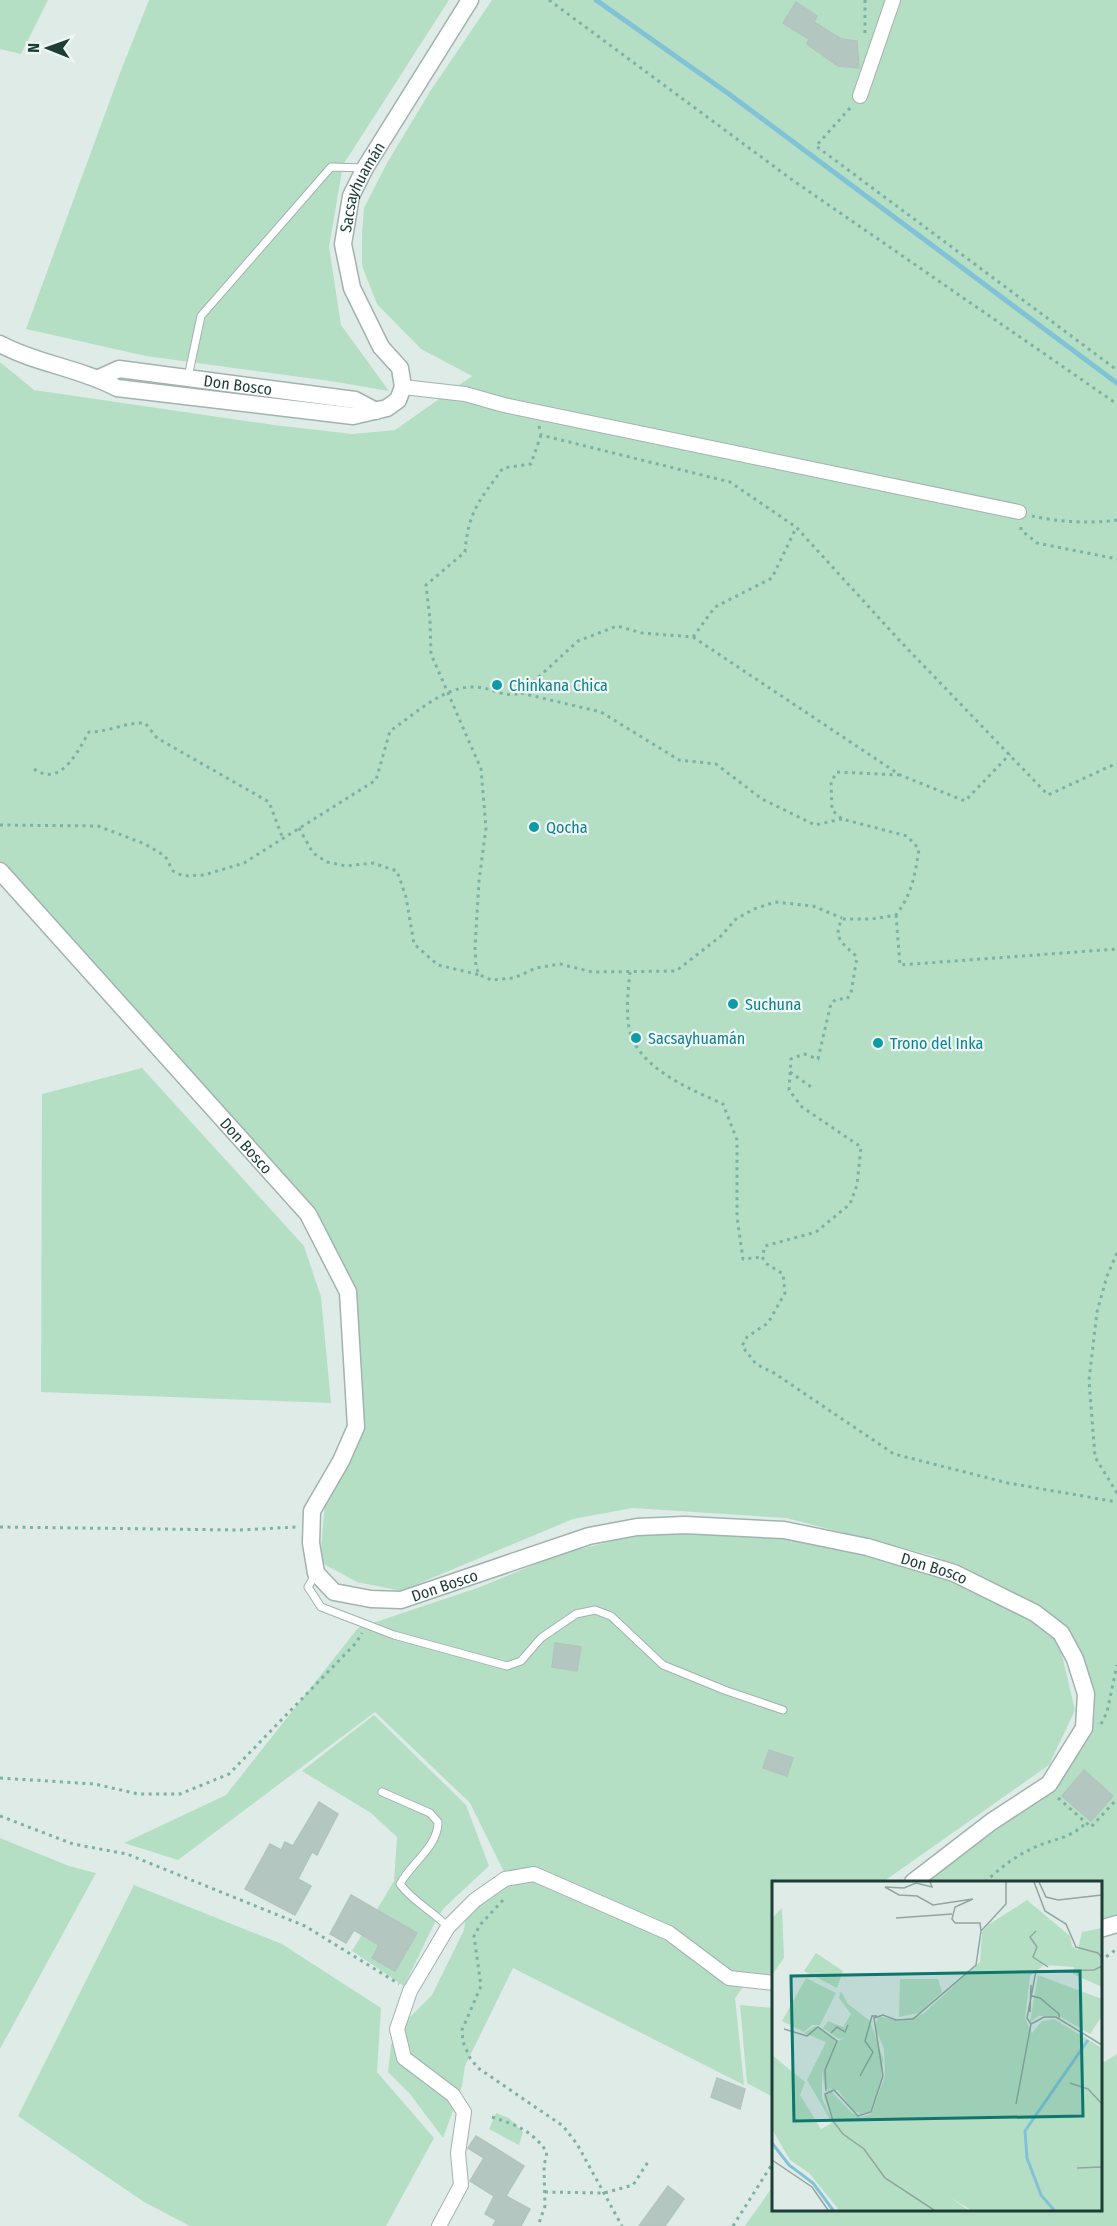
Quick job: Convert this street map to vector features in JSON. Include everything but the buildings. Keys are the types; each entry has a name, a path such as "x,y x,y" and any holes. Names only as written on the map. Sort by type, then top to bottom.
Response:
{"street":[{"name":"Sacsayhuamán","path":"403,387 400,368 381,347 352,288 344,244 351,196 364,168 470,0"},
{"path":"860,96 893,0"},
{"name":"Don Bosco","path":"0,344 16,353 99,378 117,388 353,416 387,408 398,400 403,387"},
{"name":"Don Bosco","path":"99,378 119,369 355,400 376,411"},
{"path":"403,387 465,394 504,405 1019,512"},
{"name":"Don Bosco","path":"0,871 308,1214 348,1292 356,1426 340,1461 312,1510 310,1527 316,1573 334,1592 371,1599 400,1600 589,1536 638,1527 685,1525 784,1530 867,1547 954,1573 1035,1613 1061,1633 1075,1659 1086,1694 1084,1728 1046,1786 991,1822 914,1881"},
{"path":"439,2226 461,2185 458,2153 464,2112 453,2095 404,2058 397,2029 410,1991 448,1927 476,1900 505,1879 534,1874 669,1933 729,1978 772,1983"},
{"path":"1102,1929 1117,1924"}],"lane":[{"path":"188,378 201,316 331,167 364,168"},
{"path":"316,1573 308,1587 321,1607 394,1635 507,1666 521,1661 541,1638 576,1614 595,1610 611,1616 663,1665 727,1691 783,1710"},
{"path":"382,1792 430,1813 438,1822 438,1831 433,1841 406,1872 400,1884 409,1896 438,1916 448,1927"}],"path":[{"path":"549,0 791,179 1117,404"},
{"path":"860,96 816,147 1117,370"},
{"path":"480,975 476,968 475,947 479,881 486,828 481,769 431,654 426,585 465,552 467,531 475,507 503,468 531,464 541,435 537,412"},
{"path":"541,435 730,482 796,527 1048,795 1117,763"},
{"path":"1117,520 1105,522 1047,519 1019,512 1021,530 1037,543 1117,559"},
{"path":"693,638 715,607 772,578 796,527"},
{"path":"521,693 578,641 617,626 642,633 693,638 900,775 965,801 1010,754"},
{"path":"0,825 98,826 145,844 165,855 172,871 183,876 204,875 244,863 283,839 299,828 376,780 390,731 448,692 476,687 509,696 521,693 601,712 679,760 716,764 762,799 815,825 842,819 907,836 919,849 914,882 907,901 896,915 872,919 842,919 813,906 775,902 754,909 736,919 721,936 676,972 592,972 560,964 536,968 514,978 491,980 480,975 438,965 414,944 406,897 397,871 373,863 346,866 327,862 314,853 299,828"},
{"path":"34,769 40,773 60,772 75,759 89,732 116,729 131,722 145,723 157,738 269,802 283,839"},
{"path":"842,819 832,810 831,782 837,772 900,775"},
{"path":"896,915 900,966 1117,949"},
{"path":"762,1257 765,1246 816,1232 850,1204 857,1185 861,1147 802,1107 789,1090 791,1059 804,1054 818,1059 831,1003 837,999 847,999 851,993 857,957 839,939 837,929 842,919"},
{"path":"630,972 627,996 629,1030 641,1053 671,1080 723,1104 737,1140 737,1217 743,1258 762,1257"},
{"path":"790,1072 814,1089"},
{"path":"1117,1253 1107,1276 1097,1312 1089,1380 1095,1457 1117,1493"},
{"path":"762,1257 767,1264 783,1274 785,1293 768,1323 747,1337 742,1346 756,1364 774,1373 894,1454 1008,1483 1117,1502"},
{"path":"0,1527 239,1530 310,1527"},
{"path":"0,1778 95,1784 138,1794 180,1794 200,1786 229,1773 356,1643 368,1624"},
{"path":"1046,1786 1091,1827 1117,1799"},
{"path":"0,1816 73,1844 127,1854 305,1926 410,1991"},
{"path":"985,1881 1031,1848 1062,1839 1086,1823"},
{"path":"509,1895 480,1924 474,1936 481,1986 462,2030 463,2042 470,2058 478,2068 563,2126 578,2144 621,2226"},
{"path":"1102,1959 1117,1949"},
{"path":"492,2117 509,2122 536,2137 547,2152 544,2166 545,2206 538,2226"},
{"path":"545,2192 604,2193 633,2185 648,2162"},
{"path":"733,2226 772,2165"}],"green space":[{"path":"0,0 48,0 21,54 0,49"},
{"path":"149,0 449,0 343,165 329,247 341,325 389,391 146,356 26,329"},
{"name":"Sacsayhuamán","path":"492,0 1117,0 1117,1918 1102,1924 1102,1881 927,1881 1060,1779 1095,1711 1072,1633 934,1556 786,1518 632,1508 573,1519 401,1591 357,1582 320,1562 327,1477 357,1397 350,1293 309,1213 0,862 0,362 34,390 352,434 395,430 472,376 421,349 377,304 362,266 364,208 387,163 431,90"},
{"path":"142,1068 304,1246 321,1297 331,1403 41,1392 42,1094"},
{"path":"653,1531 758,1533 838,1546 939,1574 1057,1634 1075,1710 1049,1765 884,1881 772,1881 772,1988 746,1983 735,1998 744,2085 513,1968 465,2066 462,2086 443,2138 410,2094 388,2072 391,2045 404,2023 432,1995 464,1930 468,1905 505,1874 470,1803 375,1712 178,1860 124,1843 226,1795 358,1628 480,1587 560,1554"},
{"path":"374,1715 466,1805 489,1866 438,1916 404,1986 352,1951 394,1881 397,1837 371,1813 302,1771"},
{"path":"0,1838 69,1866 96,1873 0,2049"},
{"path":"134,1885 282,1944 381,2008 377,2072 434,2138 386,2226 190,2226 144,2202 18,2116"},
{"path":"740,2005 772,2008 772,2096 747,2083"},
{"path":"1117,2054 1117,2226 745,2226 772,2187 772,2211 1102,2211 1102,2063"},
{"path":"496,2113 509,2118 523,2132 519,2145 489,2129"}],"waterway":[{"path":"596,0 729,94 1117,383"}],"place":[{"name":"Chinkana Chica","path":"497,685"},
{"name":"Qocha","path":"534,827"},
{"name":"Suchuna","path":"733,1004"},
{"name":"Sacsayhuamán","path":"636,1038"},
{"name":"Trono del Inka","path":"878,1043"}]}
